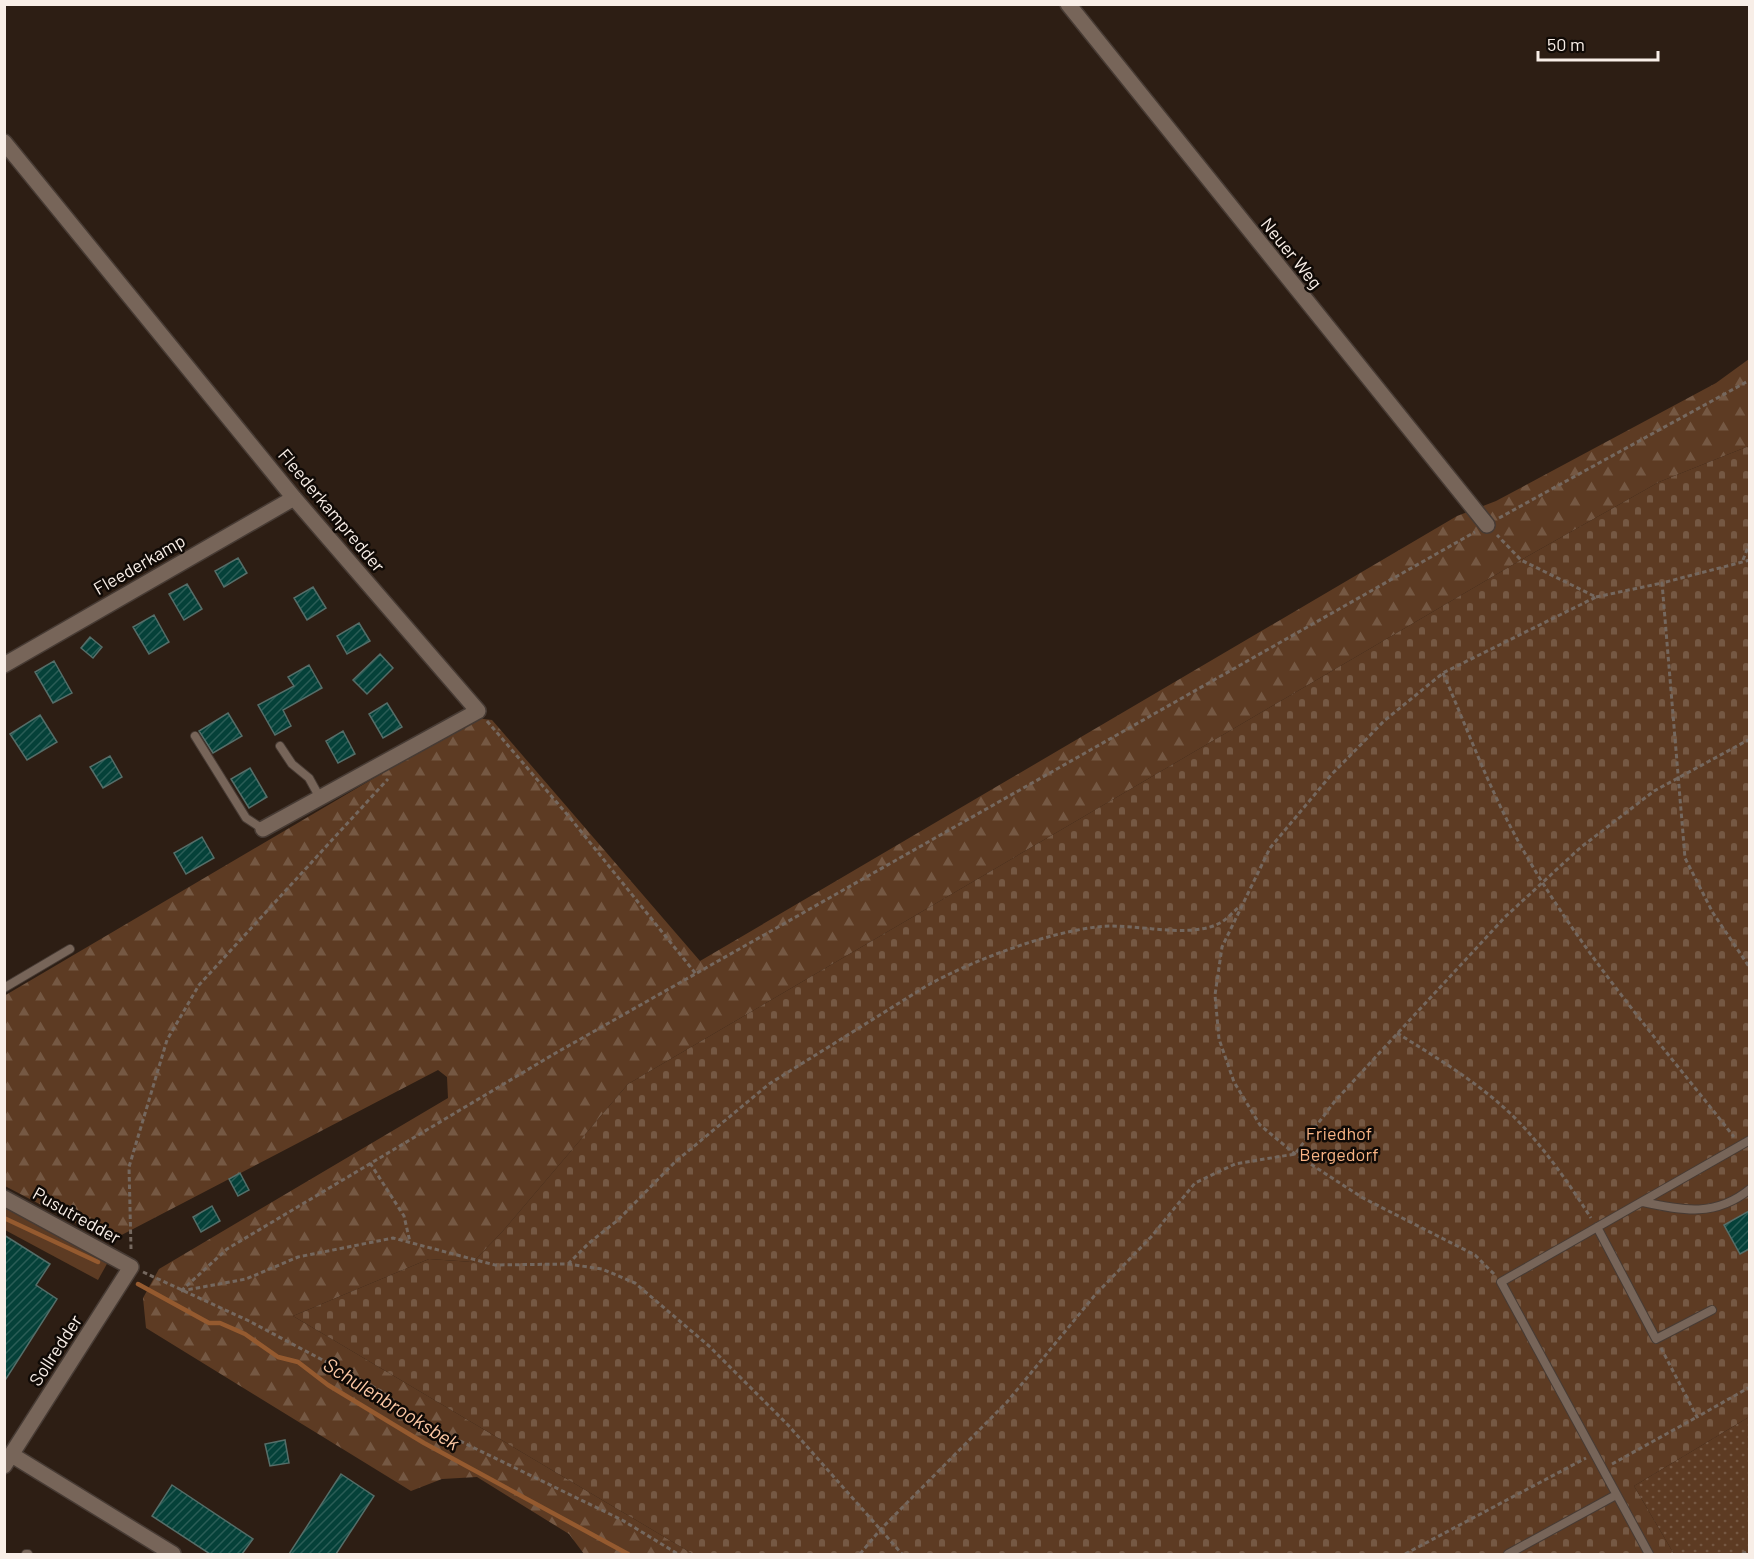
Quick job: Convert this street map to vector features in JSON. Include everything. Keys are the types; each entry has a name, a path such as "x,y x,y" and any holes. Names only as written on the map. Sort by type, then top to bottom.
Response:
{"street":[{"name":"Neuer Weg","path":"1068,4 1486,525"},
{"name":"Fleederkampredder","path":"4,142 294,498 478,711"},
{"name":"Fleederkamp","path":"4,665 294,498"},
{"path":"263,829 478,711"},
{"name":"Pusutredder","path":"4,1197 131,1267"},
{"name":"Sollredder","path":"131,1267 8,1461 173,1554"}],"lane":[{"path":"195,736 246,818 263,829"},
{"path":"280,746 292,764 310,780 320,798"},
{"path":"4,988 70,950"},
{"path":"1648,1554 1501,1282 1749,1140"},
{"path":"1643,1202 1676,1210 1712,1210 1749,1189"},
{"path":"1597,1227 1656,1339 1712,1310"},
{"path":"1508,1554 1616,1496"}],"path":[{"path":"181,1291 227,1249 370,1163 696,974 1486,525 1749,380"},
{"path":"1486,525 1521,560 1596,597"},
{"path":"1743,560 1749,542"},
{"path":"1501,1282 1475,1255 1363,1198 1294,1154 1260,1125 1234,1082 1219,1039 1215,995 1222,947 1270,848 1331,775 1384,721 1443,673 1596,597 1662,583 1749,560"},
{"path":"1662,583 1685,858 1713,913 1749,968"},
{"path":"1443,673 1516,838 1543,884 1581,941 1741,1145"},
{"path":"478,711 571,819 696,974"},
{"path":"860,1554 880,1530 955,1458 1007,1402 1095,1295 1151,1237 1195,1183 1235,1164 1294,1154 1335,1101 1505,917 1580,848 1654,791 1749,739"},
{"path":"396,770 200,985 167,1040 129,1167 131,1267 249,1321 381,1391 423,1423 622,1520 678,1554"},
{"path":"568,1264 589,1243 618,1220 675,1162 769,1084 954,971 1061,935 1097,927 1196,930 1220,923 1240,906"},
{"path":"1397,1033 1460,1073 1512,1115 1562,1172 1597,1227"},
{"path":"370,1163 404,1216 410,1242"},
{"path":"181,1291 246,1280 298,1257 393,1238 473,1262 495,1265 568,1264 602,1269 635,1283 672,1312 788,1425 902,1554"},
{"path":"1656,1339 1697,1417"},
{"path":"1602,1470 1749,1388"},
{"path":"1405,1554 1593,1454"},
{"path":"1742,1554 1749,1550"}],"green space":[{"path":"1749,359 1749,446 1659,482 1521,560 628,1084 502,1232 473,1262 429,1259 293,1316 693,1554 584,1554 569,1534 477,1477 442,1479 411,1491 146,1328 143,1298 159,1269 448,1098 447,1077 438,1070 110,1241 5,1186 4,996 476,718 492,720 700,961 1457,516 1496,501 1716,383"},
{"name":"Friedhof Bergedorf","path":"1749,446 1749,1417 1634,1486 1674,1554 693,1554 293,1316 429,1259 473,1262 502,1232 628,1084 1521,560 1659,482"},
{"path":"4,1207 108,1262 98,1280 5,1230"},
{"path":"1749,1417 1749,1554 1674,1554 1634,1486"}],"building":[{"path":"238,558 247,573 224,587 215,571"},
{"path":"187,584 202,609 184,620 169,594"},
{"path":"313,587 326,608 307,620 294,598"},
{"path":"154,615 169,642 149,654 133,627"},
{"path":"359,623 370,641 347,654 337,636"},
{"path":"90,637 102,647 93,658 81,648"},
{"path":"380,654 393,668 367,694 353,680"},
{"path":"54,661 72,693 53,703 35,672"},
{"path":"309,665 322,688 283,710 291,726 275,735 258,705 294,686 288,677"},
{"path":"387,703 402,727 383,738 369,714"},
{"path":"228,713 242,736 213,753 199,731"},
{"path":"40,715 57,742 27,760 10,734"},
{"path":"343,731 355,754 338,763 326,741"},
{"path":"110,756 122,777 103,788 90,767"},
{"path":"250,768 267,797 249,808 231,779"},
{"path":"202,837 214,858 186,874 174,853"},
{"path":"240,1173 249,1190 238,1196 229,1179"},
{"path":"212,1206 220,1221 201,1232 193,1217"},
{"path":"1749,1211 1749,1249 1740,1254 1724,1225"},
{"path":"4,1235 50,1264 36,1285 57,1299 4,1382"},
{"path":"285,1440 289,1463 270,1466 265,1444"},
{"path":"341,1474 374,1496 336,1554 289,1554"},
{"path":"172,1485 253,1539 242,1554 210,1554 152,1516"}],"waterway":[{"name":"Schulenbrooksbek","path":"4,1218 98,1262"},
{"name":"Schulenbrooksbek","path":"138,1284 209,1323 220,1323 245,1334 278,1357 298,1362 328,1385 424,1443 628,1554"}]}
